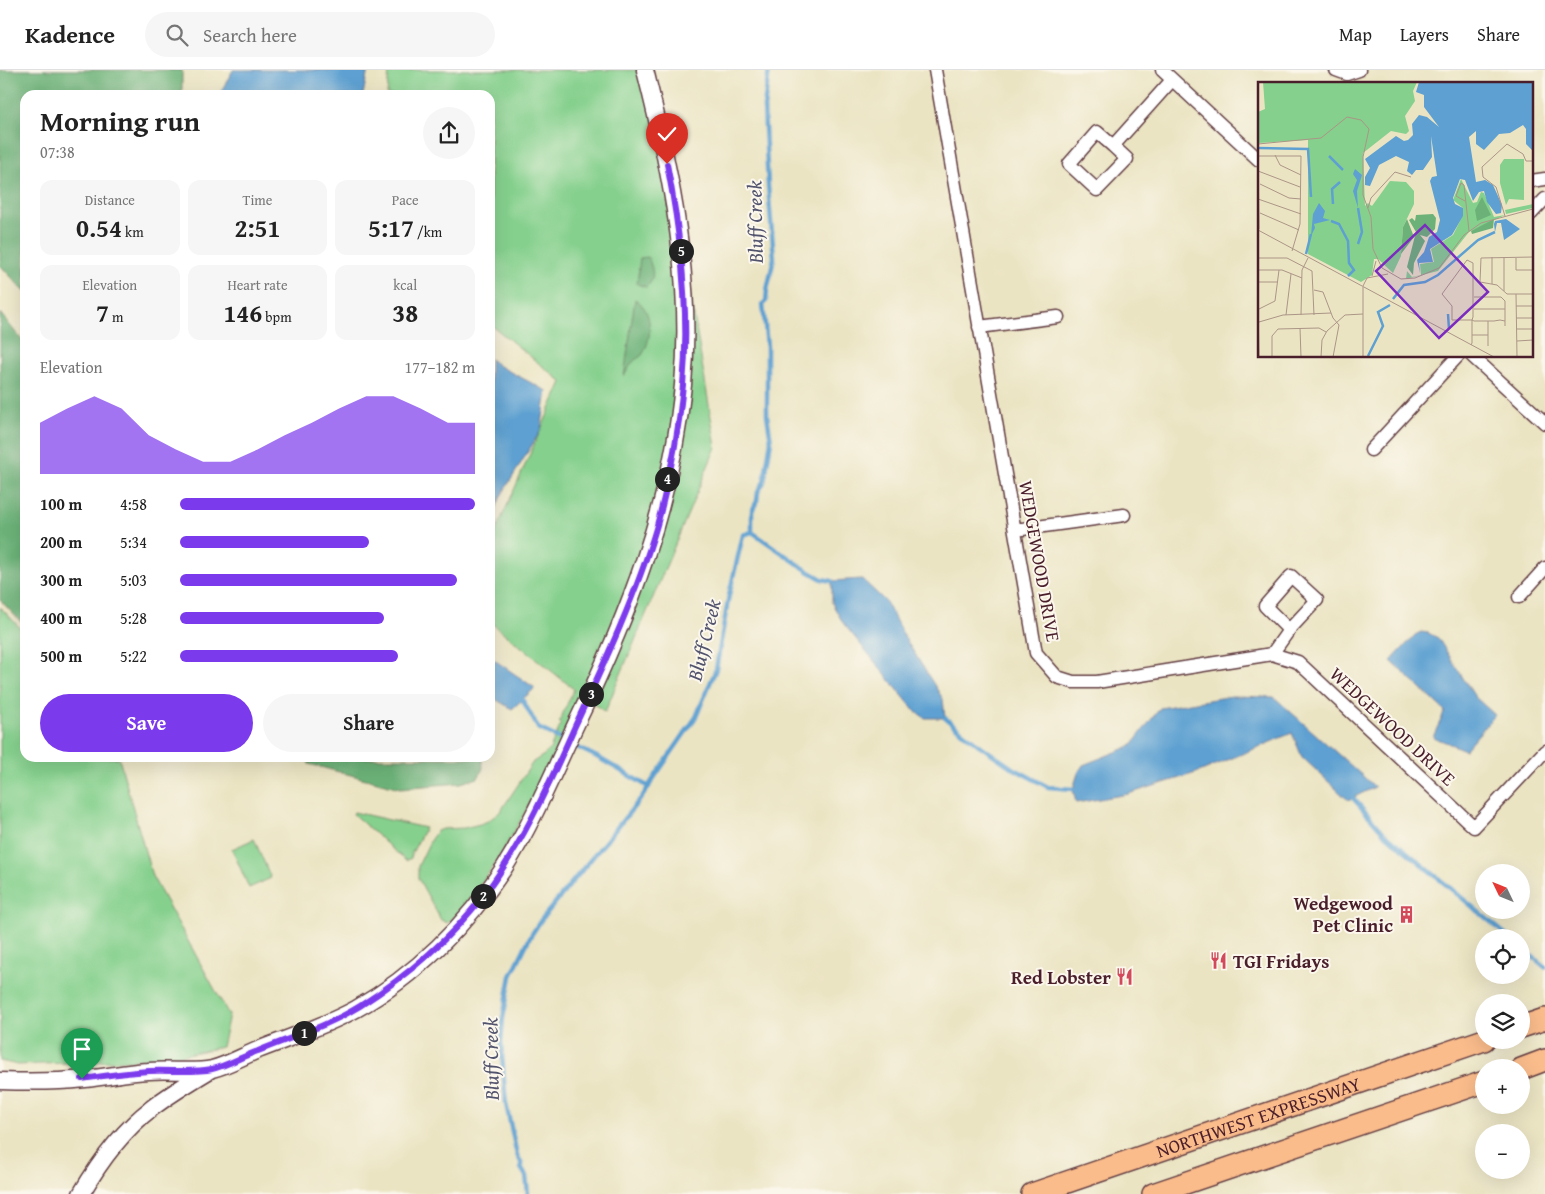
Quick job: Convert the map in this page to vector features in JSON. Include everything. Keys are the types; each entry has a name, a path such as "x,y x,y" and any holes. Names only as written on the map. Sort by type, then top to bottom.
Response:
{"highway":[{"path":"1530,1025 1545,1019"},
{"name":"NORTHWEST EXPRESSWAY","path":"1032,1194 1475,1043"},
{"path":"1530,1066 1545,1060"},
{"name":"NORTHWEST EXPRESSWAY","path":"1153,1194 1475,1085"}],"street":[{"path":"81,1194 108,1154 124,1135 150,1109 175,1091 212,1069 309,1032 356,1009 388,988 446,939 504,867 561,759 612,646 657,525 674,449 683,386 685,344 681,246 659,124 645,70"},
{"name":"WEDGEWOOD DRIVE","path":"935,70 1036,653 1057,677 1073,682 1097,682 1272,654 1298,662 1474,826 1545,750"},
{"path":"1162,70 1258,159"},
{"path":"1113,146 1172,80"},
{"path":"1097,132 1113,146 1126,159 1097,190 1069,164 1097,132"},
{"path":"1532,181 1545,179"},
{"path":"1532,213 1545,199"},
{"path":"979,327 1058,317"},
{"path":"1371,450 1456,358"},
{"path":"1474,358 1545,423"},
{"path":"1015,530 1124,515"},
{"path":"1519,597 1545,568"},
{"path":"1272,654 1289,630"},
{"path":"0,1081 55,1081 148,1071 212,1069"}],"green space":[{"path":"0,70 182,70 182,90 20,90 20,287 0,265"},
{"path":"389,70 653,70 716,447 605,712 581,694 534,794 508,843 467,903 447,923 441,920 418,878 418,866 431,839 437,831 442,829 464,828 480,824 488,821 500,812 533,762 550,749 561,724 559,722 574,689 495,626 495,533 562,382 495,328 495,90 387,90"},
{"path":"648,257 653,277 646,287 637,284 640,258"},
{"path":"635,299 641,304 648,317 648,341 642,355 635,360 624,376"},
{"path":"0,313 20,338 20,621 0,600"},
{"path":"0,607 20,628 20,762 120,762 152,876 229,1015 222,1047 163,1059 18,1065 0,1061"},
{"path":"308,762 482,762 483,768 478,778 461,783 400,788 309,764"},
{"path":"354,812 425,828 411,858 406,861 353,814"},
{"path":"254,839 271,878 249,888 232,849"}],"water":[{"path":"233,70 368,70 364,90 222,90"},
{"path":"495,363 547,391 541,430 501,496 495,511"},
{"path":"862,579 886,602 905,638 943,699 945,718 925,718 915,711 843,623 832,603 832,581"},
{"path":"1421,632 1438,638 1475,697 1495,715 1465,750 1433,737 1445,711 1391,661 1415,635"},
{"path":"495,660 535,688 512,709 495,699"},
{"path":"1232,696 1274,697 1375,787 1348,800 1302,757 1292,733 1199,772 1128,794 1076,803 1073,789 1078,773 1083,765 1131,746 1160,708"}],"waterway":[{"name":"Bluff Creek","path":"528,1194 526,1176 517,1155 506,1104 501,1042 503,1018 511,976 530,937 541,920 642,797 696,717 716,669 729,595 743,535 752,532 752,511 757,501 758,492 764,482 771,441 767,415 767,347 763,304 766,301 774,258 764,107 769,70"},
{"path":"752,532 808,571 822,579 832,581"},
{"path":"522,699 538,728 597,757 649,787"},
{"path":"945,718 1011,767 1048,787 1073,789"},
{"path":"1353,798 1384,833 1499,929"},
{"path":"1530,954 1545,967"}],"place":[{"name":"Wedgewood Pet Clinic","path":"1407,914"},
{"name":"TGI Fridays","path":"1219,961"},
{"name":"Red Lobster","path":"1125,977"}],"route":[{"path":"82,1079 148,1071 212,1069 309,1032 356,1009 388,988 446,939 483,896 504,867 542,798 593,690 636,585 657,525 674,449 683,386 685,344 681,246 667,164"}]}
